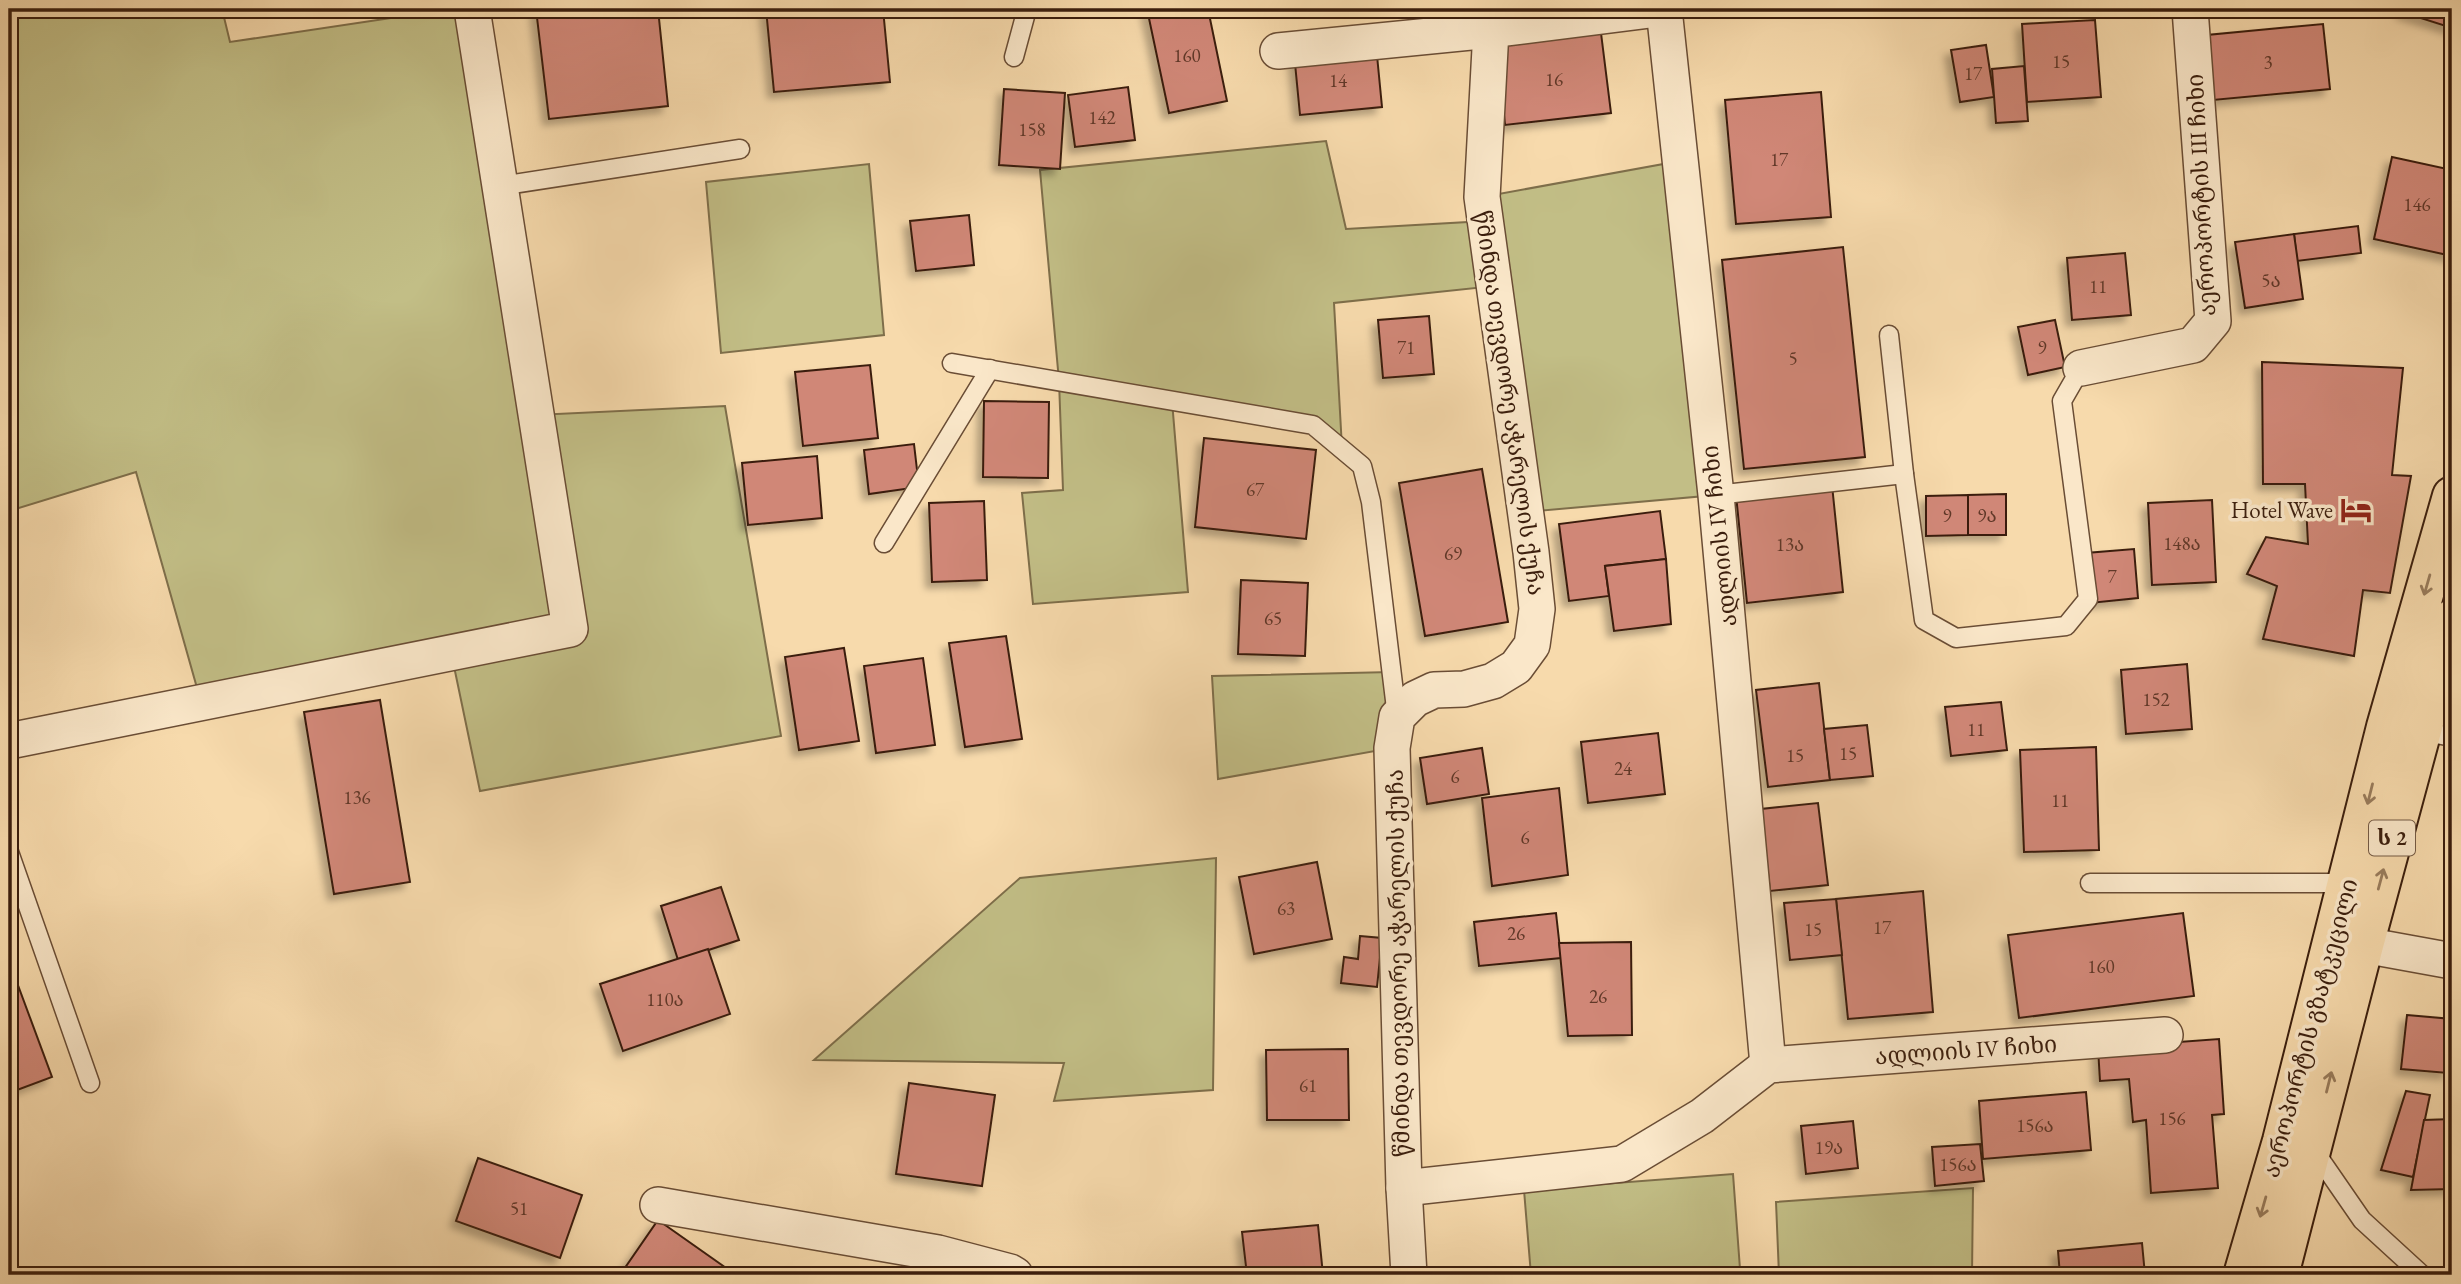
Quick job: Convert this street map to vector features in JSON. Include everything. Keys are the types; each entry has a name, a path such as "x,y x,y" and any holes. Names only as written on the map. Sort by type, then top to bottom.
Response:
{"highway":[{"name":"აეროპორტის გზატკეცილი","path":"2243,1275 2282,1142 2386,727 2452,496"},
{"name":"აეროპორტის გზატკეცილი","path":"2279,1275 2364,945 2436,734 2452,619"}],"street":[{"path":"9,741 570,629 472,9"},
{"path":"1278,51 1490,30 1658,9"},
{"name":"ადლიის IV ჩიხი","path":"1664,9 1716,495 1768,1065 2165,1035"},
{"name":"აეროპორტის III ჩიხი","path":"2081,368 2193,345 2213,321 2190,9"},
{"name":"წმინდა თევდორე აჭარელის ქუჩა","path":"1409,1275 1404,1188 1392,748 1397,717 1415,699 1434,690 1464,689 1493,681 1516,667 1532,645 1537,609 1482,197 1490,30"},
{"path":"2364,945 2452,961"},
{"path":"1404,1188 1622,1164 1702,1116 1768,1065"},
{"path":"658,1205 938,1253 1015,1275"}],"lane":[{"path":"1014,57 1027,9"},
{"path":"500,186 740,149"},
{"path":"1889,335 1924,621 1956,638 2066,626 2088,599 2062,401 2081,368"},
{"path":"952,363 1313,425 1342,448 1362,466 1371,502 1397,717"},
{"path":"884,543 990,369"},
{"path":"1716,495 1904,474"},
{"path":"9,852 90,1083"},
{"path":"2090,883 2348,883"},
{"path":"2313,1148 2362,1220 2422,1275"}],"shaded area":[{"path":"9,9 222,9 230,42 451,9 472,9 536,415 725,406 781,736 480,791 451,652 201,702 136,472 9,511"},
{"path":"1326,141 1346,229 1485,221 1482,197 1680,161 1716,495 1526,512 1494,286 1334,303 1342,448 1313,425 1172,401 1188,592 1033,604 1022,493 1063,490 1059,381 1040,170"},
{"path":"869,164 884,335 721,353 706,182"},
{"path":"1392,672 1392,748 1218,779 1212,676"},
{"path":"1216,858 1213,1090 1054,1101 1064,1063 814,1060 1020,878"},
{"path":"1733,1174 1740,1269 1662,1275 1531,1275 1524,1190"},
{"path":"1973,1188 1972,1275 1779,1275 1776,1202"}],"building":[{"path":"536,9 658,9 668,106 549,119"},
{"path":"766,9 883,9 890,82 774,92"},
{"path":"1147,9 1208,9 1227,101 1169,113"},
{"path":"2403,9 2452,9 2452,28 2402,12"},
{"path":"2095,20 2101,97 2027,102 2022,24"},
{"path":"2323,24 2330,89 2213,100 2207,35"},
{"path":"1601,33 1611,113 1505,125 1497,44"},
{"path":"1376,45 1382,107 1300,115 1294,53"},
{"path":"1986,45 1994,97 1960,102 1951,50"},
{"path":"2024,66 2028,121 1996,123 1992,69"},
{"path":"1128,87 1135,140 1075,147 1068,95"},
{"path":"1004,89 1065,93 1060,169 999,165"},
{"path":"1821,92 1831,217 1736,224 1725,100"},
{"path":"2392,157 2452,170 2452,256 2374,239"},
{"path":"969,215 974,265 916,271 910,221"},
{"path":"2358,226 2361,253 2297,261 2294,234"},
{"path":"2294,234 2303,299 2245,308 2235,242"},
{"path":"1843,247 1865,457 1744,469 1722,260"},
{"path":"2125,253 2131,315 2072,320 2067,258"},
{"path":"1429,316 1434,374 1383,378 1378,320"},
{"path":"2055,320 2065,367 2028,375 2018,327"},
{"name":"Hotel Wave","path":"2262,362 2403,368 2392,475 2411,476 2390,593 2363,590 2354,656 2263,639 2277,586 2247,574 2266,537 2308,544 2305,484 2263,484"},
{"path":"870,365 878,438 803,446 795,372"},
{"path":"984,401 1049,402 1048,478 983,477"},
{"path":"1204,438 1316,450 1306,539 1195,527"},
{"path":"914,444 919,487 869,494 864,450"},
{"path":"817,456 822,518 748,525 742,463"},
{"path":"1482,469 1508,622 1425,636 1399,483"},
{"path":"1832,485 1843,592 1747,603 1736,495"},
{"path":"2006,494 2006,535 1968,535 1968,495"},
{"path":"1968,495 1968,535 1926,536 1926,496"},
{"path":"2212,500 2216,582 2152,585 2148,503"},
{"path":"984,501 987,580 932,582 929,503"},
{"path":"1660,511 1666,559 1605,566 1609,596 1569,601 1559,524"},
{"path":"2134,549 2138,598 2090,603 2086,553"},
{"path":"1666,559 1671,624 1614,631 1605,566"},
{"path":"1241,580 1308,583 1305,656 1238,654"},
{"path":"1006,636 1022,739 965,747 949,643"},
{"path":"844,648 859,741 799,750 785,657"},
{"path":"923,658 935,745 876,753 864,666"},
{"path":"2187,664 2192,729 2126,734 2121,670"},
{"path":"1819,683 1830,780 1768,787 1756,690"},
{"path":"380,700 410,882 334,894 304,712"},
{"path":"2001,702 2007,750 1951,756 1945,707"},
{"path":"1867,725 1873,776 1830,780 1824,729"},
{"path":"1658,733 1665,794 1588,803 1581,742"},
{"path":"2096,747 2099,850 2024,852 2020,750"},
{"path":"1482,748 1489,794 1427,804 1420,758"},
{"path":"1559,788 1568,875 1492,886 1482,798"},
{"path":"1818,803 1828,885 1770,891 1761,809"},
{"path":"1317,862 1332,939 1254,954 1239,877"},
{"path":"721,887 739,940 678,960 661,906"},
{"path":"1923,891 1933,1012 1848,1019 1836,899"},
{"path":"1836,899 1842,955 1790,960 1784,903"},
{"path":"1556,913 1561,958 1479,966 1474,922"},
{"path":"2183,913 2194,996 2019,1018 2008,935"},
{"path":"1360,936 1382,938 1377,987 1341,983 1344,957 1358,959"},
{"path":"1631,942 1632,1035 1568,1036 1559,943"},
{"path":"708,949 730,1014 623,1051 600,984"},
{"path":"9,961 52,1077 9,1093"},
{"path":"2407,1015 2452,1019 2448,1073 2401,1069"},
{"path":"2219,1039 2224,1114 2212,1115 2218,1188 2151,1193 2146,1120 2133,1122 2129,1079 2100,1081 2098,1048"},
{"path":"1348,1049 1349,1120 1267,1120 1266,1050"},
{"path":"909,1083 995,1095 982,1186 896,1174"},
{"path":"2406,1091 2430,1095 2413,1177 2381,1170"},
{"path":"2086,1092 2091,1150 1983,1159 1979,1101"},
{"path":"2452,1119 2452,1189 2411,1190 2424,1120"},
{"path":"1853,1121 1858,1168 1806,1174 1801,1126"},
{"path":"1980,1144 1984,1181 1935,1186 1932,1147"},
{"path":"478,1158 582,1195 560,1258 456,1221"},
{"path":"658,1220 736,1275 620,1275"},
{"path":"1318,1225 1323,1275 1247,1275 1242,1232"},
{"path":"2142,1243 2145,1275 2060,1275 2058,1251"}],"place":[{"name":"Hotel Wave","path":"2356,510"}]}
